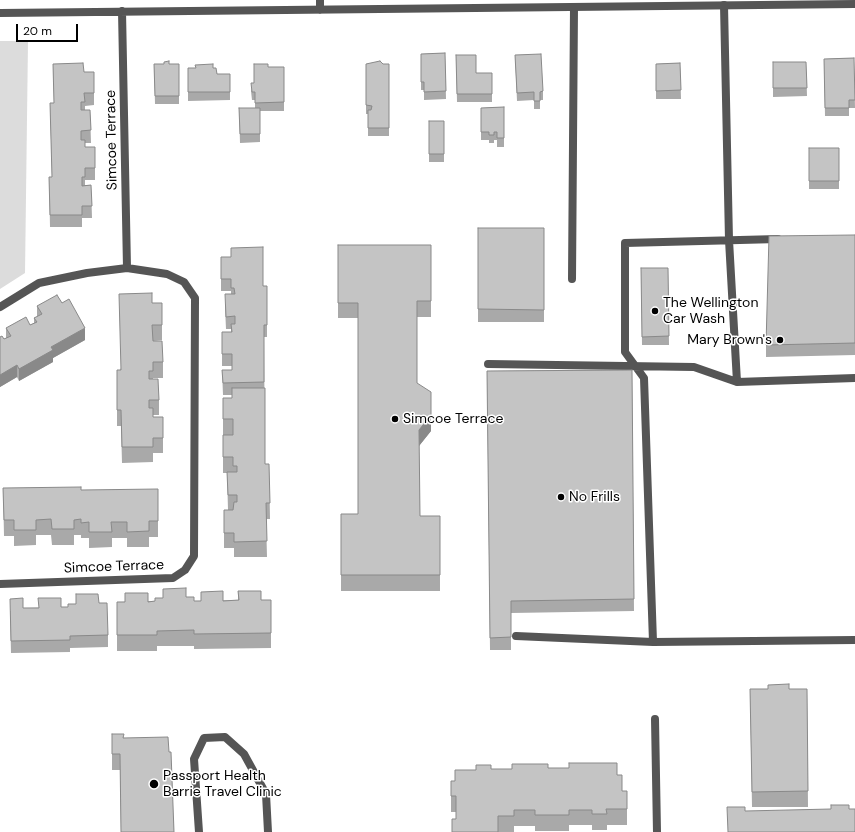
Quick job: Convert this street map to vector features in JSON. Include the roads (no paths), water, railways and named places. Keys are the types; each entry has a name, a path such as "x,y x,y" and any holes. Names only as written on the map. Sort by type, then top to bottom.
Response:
{"street":[{"path":"320,0 320,10"},
{"path":"0,14 122,11 855,4"},
{"path":"724,5 729,240 737,382"},
{"path":"572,279 574,7"},
{"name":"Simcoe Terrace","path":"122,11 127,268"},
{"path":"653,642 644,378 625,352 625,243 784,238"},
{"name":"Simcoe Terrace","path":"0,307 39,283 88,273 127,268 167,274 184,282 195,298 194,556 185,570 173,578 0,584"},
{"path":"488,364 694,367 737,382 855,378"},
{"path":"516,636 653,642 855,640"},
{"path":"656,719 657,832"},
{"path":"199,832 194,759 204,738 225,737 244,754 266,794 268,832"}],"place":[{"name":"The Wellington Car Wash","path":"655,311"},
{"name":"Mary Brown's","path":"780,340"},
{"name":"Simcoe Terrace","path":"395,419"},
{"name":"No Frills","path":"561,497"},
{"name":"Passport Health Barrie Travel Clinic","path":"154,784"}]}
